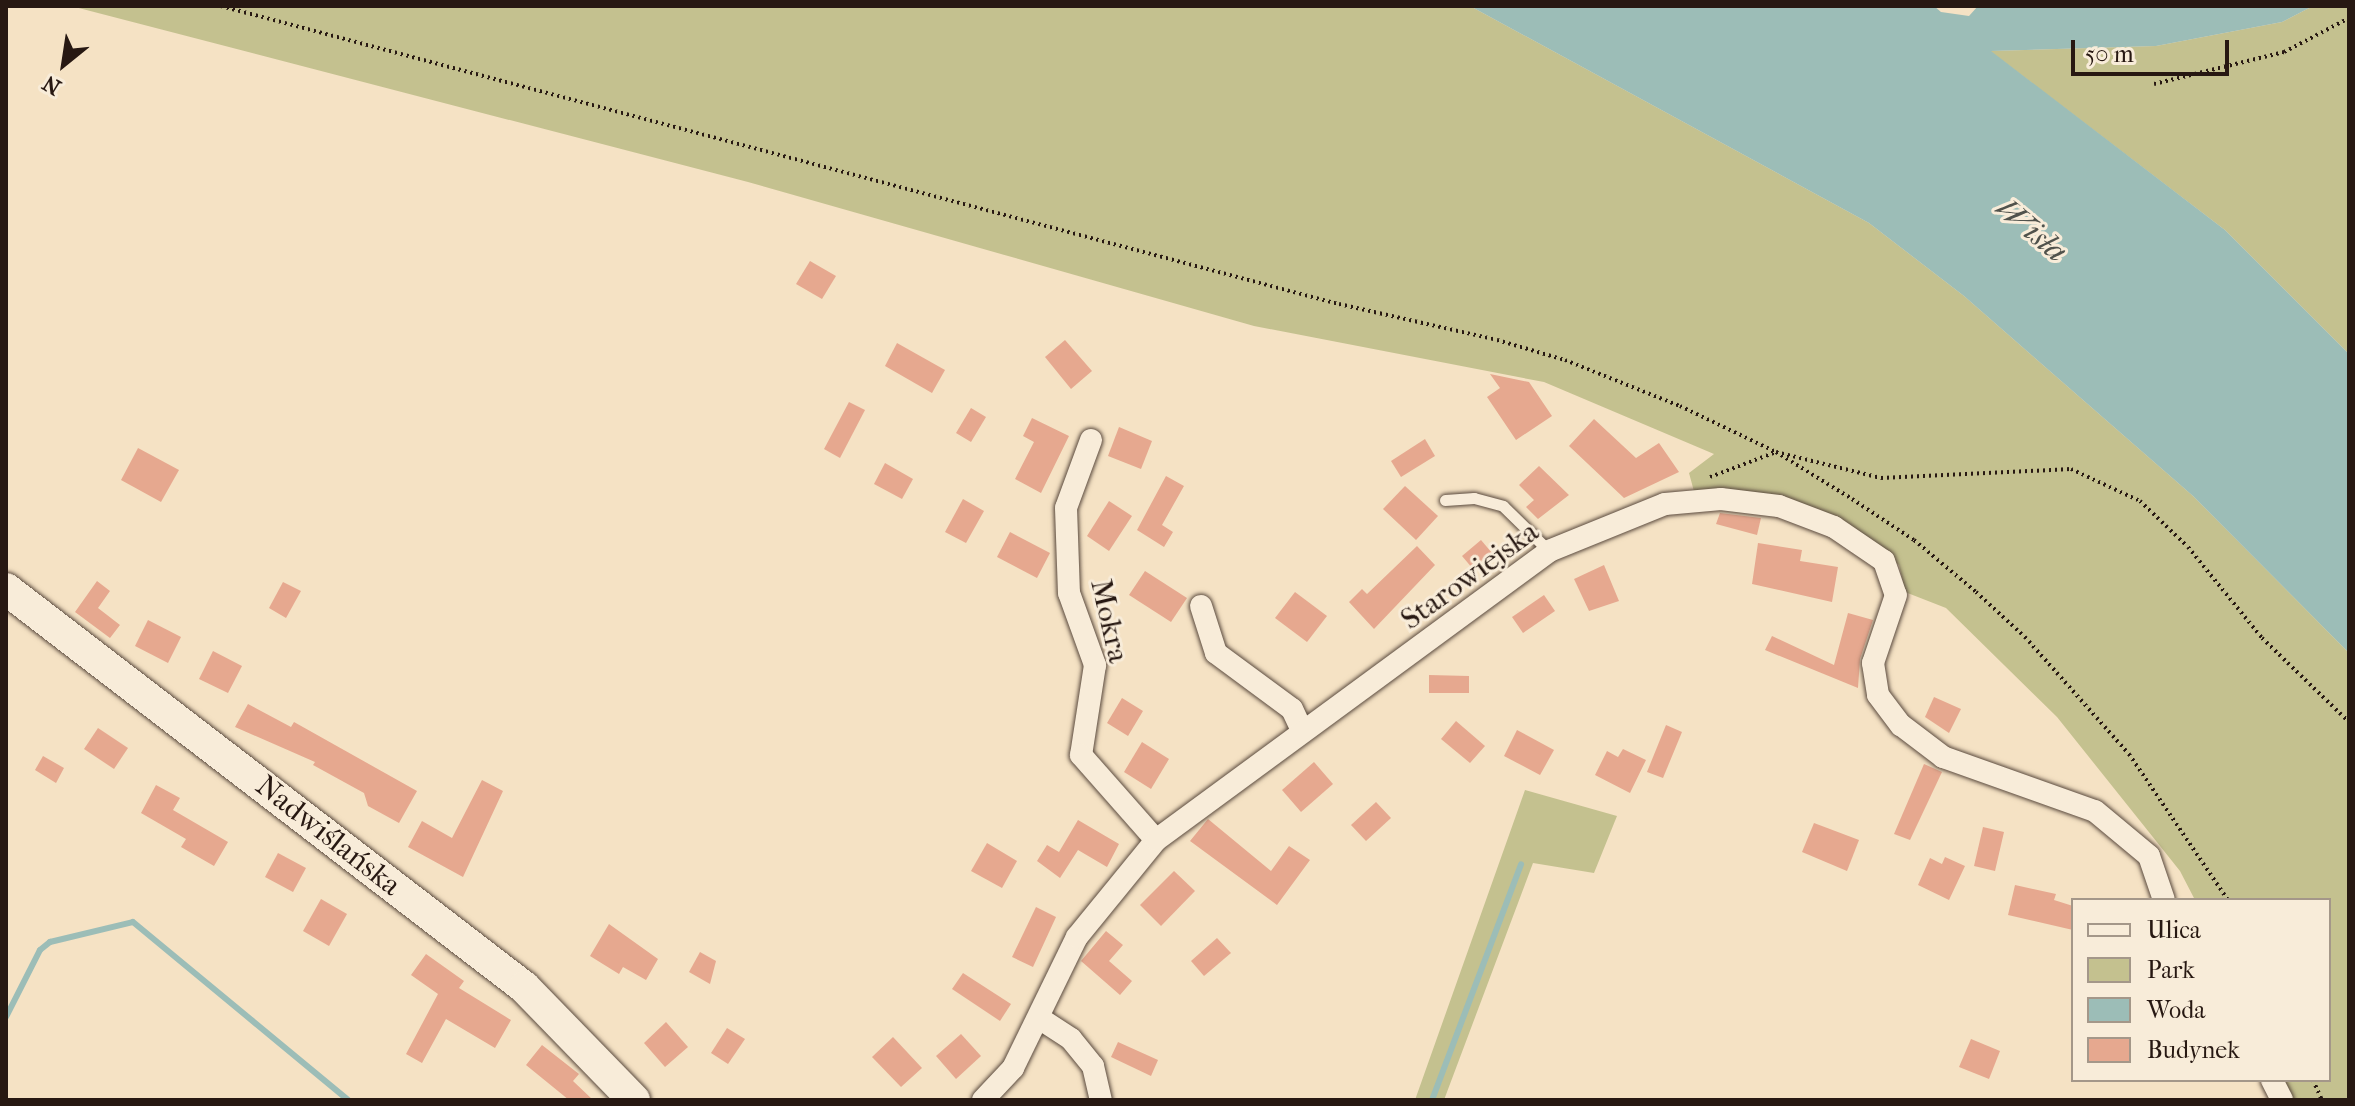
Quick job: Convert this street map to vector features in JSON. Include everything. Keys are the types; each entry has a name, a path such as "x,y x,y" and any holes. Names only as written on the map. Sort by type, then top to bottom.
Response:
{"street":[{"name":"Mokra","path":"1091,440 1066,508 1069,593 1095,665 1081,755 1156,840"},
{"name":"Starowiejska","path":"983,1100 1013,1068 1077,937 1156,840 1549,551 1665,504 1721,499 1779,506 1834,527 1884,561 1896,595 1873,663 1878,695 1901,725 1943,757 2095,811 2149,856 2163,898"},
{"name":"Nadwiślańska","path":"6,589 524,987 634,1100"},
{"path":"1201,606 1216,653 1292,709 1302,730"},
{"path":"1039,1018 1071,1039 1093,1066 1101,1100"},
{"path":"2273,1082 2282,1100"}],"lane":[{"path":"1445,500 1474,498 1503,506 1549,551"}],"path":[{"path":"221,6 1339,304 1538,352 1665,400 1776,452 1914,540 2025,637 2129,754 2227,898"},
{"path":"2154,84 2284,52 2349,18"},
{"path":"1665,504 1731,466 1776,452 1881,478 2071,469 2140,501 2188,547 2262,638 2349,722"}],"green space":[{"path":"71,6 1470,6 1869,223 1964,296 2193,496 2349,653 2349,1100 2289,1100 2283,1082 2331,1082 2331,898 2194,898 2180,871 2057,717 1946,608 1905,592 1899,565 1825,515 1695,495 1689,473 1714,454 1544,382 1254,326 748,182"},
{"path":"2313,6 2349,6 2349,354 2225,230 1990,51 2156,46 2282,22"},
{"path":"1525,790 1617,816 1594,873 1533,863 1444,1100 1415,1100"}],"water":[{"name":"Wisła","path":"1470,6 1934,6 1941,12 1969,16 1978,6 2313,6 2282,22 2156,46 1991,51 2225,230 2349,354 2349,653 2193,496 1964,296 1869,223"}],"building":[{"path":"810,261 836,276 822,299 796,284"},
{"path":"1065,340 1092,371 1071,389 1045,357"},
{"path":"897,343 945,370 932,393 885,366"},
{"path":"1490,374 1529,382 1552,416 1516,440 1487,397 1500,388"},
{"path":"849,402 865,410 840,458 824,449"},
{"path":"971,408 986,417 971,442 956,433"},
{"path":"1032,418 1069,436 1041,493 1015,479 1034,442 1023,436"},
{"path":"1594,419 1636,458 1659,443 1679,472 1624,498 1569,446"},
{"path":"1119,427 1152,441 1141,469 1108,456"},
{"path":"1425,439 1435,456 1401,477 1391,461"},
{"path":"138,448 179,470 161,502 121,480"},
{"path":"885,463 913,479 902,499 874,484"},
{"path":"1539,466 1569,495 1538,519 1526,507 1534,500 1519,485"},
{"path":"1166,476 1184,486 1162,525 1173,532 1164,547 1137,530"},
{"path":"1405,486 1438,516 1416,540 1383,509"},
{"path":"963,499 984,511 966,543 945,532"},
{"path":"1109,501 1132,516 1109,551 1087,536"},
{"path":"1720,513 1761,518 1757,535 1716,524"},
{"path":"1010,532 1050,553 1037,578 997,557"},
{"path":"1481,540 1492,553 1473,569 1462,556"},
{"path":"1758,543 1802,550 1800,561 1838,567 1832,602 1752,584"},
{"path":"1417,546 1435,565 1374,629 1349,602 1362,589 1367,594"},
{"path":"1604,565 1619,601 1589,611 1574,579"},
{"path":"1145,571 1187,598 1171,622 1129,595"},
{"path":"97,581 110,591 98,608 120,625 110,638 75,612"},
{"path":"283,582 301,591 286,618 269,608"},
{"path":"1295,592 1327,616 1307,642 1275,618"},
{"path":"1544,595 1555,611 1523,633 1512,617"},
{"path":"1848,613 1873,620 1860,659 1858,688 1765,650 1772,636 1834,665"},
{"path":"148,620 181,637 168,663 135,646"},
{"path":"213,651 242,666 228,693 199,679"},
{"path":"1429,675 1469,676 1469,693 1429,693"},
{"path":"1934,697 1961,709 1949,733 1925,717"},
{"path":"1122,698 1143,711 1128,736 1107,723"},
{"path":"248,704 291,727 294,722 417,791 399,823 368,806 364,793 313,765 315,762 235,727"},
{"path":"1456,721 1485,746 1470,763 1441,739"},
{"path":"1666,725 1682,732 1663,778 1647,772"},
{"path":"98,728 128,748 114,769 84,749"},
{"path":"1517,730 1554,750 1540,775 1504,756"},
{"path":"1142,742 1169,759 1151,789 1124,772"},
{"path":"1623,749 1646,760 1630,793 1595,775 1607,751 1618,757"},
{"path":"43,756 64,768 56,783 35,770"},
{"path":"1314,762 1333,784 1301,812 1282,790"},
{"path":"1924,764 1942,772 1910,840 1894,834"},
{"path":"482,780 503,791 463,877 408,847 422,821 452,838"},
{"path":"156,785 180,798 173,810 228,842 214,866 181,847 186,839 141,813"},
{"path":"1376,802 1391,818 1366,841 1351,825"},
{"path":"1208,819 1271,871 1289,846 1310,860 1277,905 1190,841"},
{"path":"1078,820 1119,844 1107,867 1078,850 1060,878 1037,861 1047,845 1059,852"},
{"path":"1814,823 1859,840 1847,871 1802,852"},
{"path":"1983,827 2004,832 1995,871 1974,866"},
{"path":"987,843 1017,861 1002,888 971,871"},
{"path":"278,853 306,868 293,892 265,877"},
{"path":"1945,857 1965,866 1949,900 1918,885 1930,858 1942,864"},
{"path":"1174,871 1195,891 1161,926 1140,905"},
{"path":"2015,885 2056,894 2054,900 2071,905 2071,930 2008,915"},
{"path":"321,899 347,914 329,946 303,931"},
{"path":"1036,907 1056,917 1033,967 1012,957"},
{"path":"609,924 658,959 646,980 623,967 619,974 590,956"},
{"path":"1106,931 1123,945 1109,961 1132,981 1120,995 1081,961"},
{"path":"1217,938 1231,953 1204,976 1191,961"},
{"path":"700,952 716,961 710,984 689,972"},
{"path":"426,954 464,981 459,988 511,1020 495,1048 446,1019 422,1063 406,1054 438,994 411,975"},
{"path":"963,973 1011,1004 1000,1021 952,989"},
{"path":"666,1022 688,1047 665,1067 644,1043"},
{"path":"727,1028 745,1039 728,1064 711,1053"},
{"path":"961,1034 981,1056 956,1079 936,1056"},
{"path":"893,1037 922,1068 901,1087 872,1057"},
{"path":"1971,1039 2000,1051 1989,1079 1959,1067"},
{"path":"1118,1042 1158,1060 1151,1076 1111,1057"},
{"path":"542,1045 579,1074 573,1081 593,1100 569,1100 526,1065"}],"waterway":[{"path":"1432,1100 1521,864"},
{"path":"6,1017 40,950 50,942 133,922 348,1100"}]}
